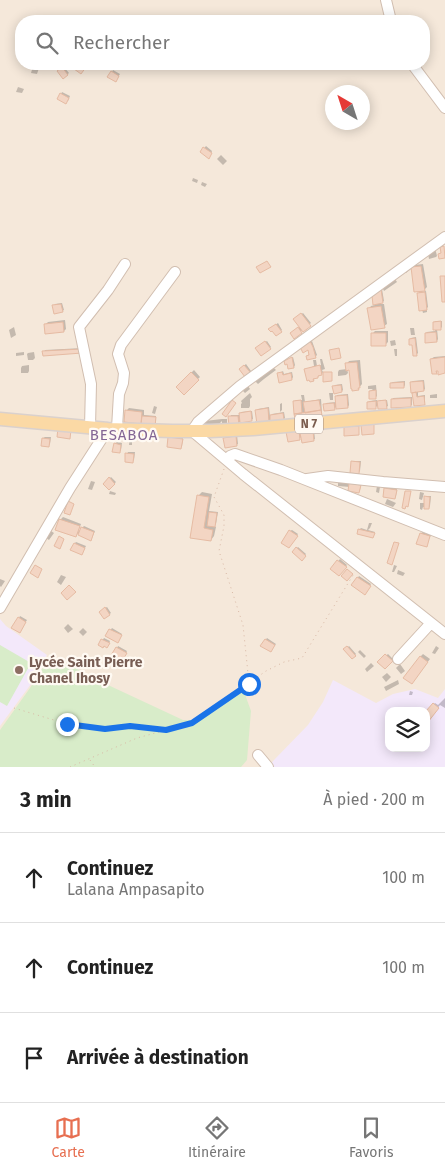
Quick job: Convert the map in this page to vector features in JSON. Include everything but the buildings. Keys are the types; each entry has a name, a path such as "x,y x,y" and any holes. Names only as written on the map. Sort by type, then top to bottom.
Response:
{"main road":[{"name":"N 7","path":"0,420 113,429 192,431 253,429 445,411"}],"street":[{"path":"386,0 390,15"},
{"path":"416,70 445,108"},
{"path":"445,237 240,386 198,422 192,431 445,634"},
{"path":"90,427 91,384 78,327 108,290 125,264"},
{"path":"0,608 70,488 113,429 124,373 118,354 122,345 175,272"},
{"path":"227,460 235,454 445,535"},
{"path":"304,480 328,476 445,487"},
{"path":"398,659 431,622"},
{"path":"258,755 268,767"}],"path":[{"path":"227,460 214,497 224,516 224,526 218,551 243,625 249,684"},
{"path":"70,767 137,738 192,723 266,671 284,662 302,658 359,565"},
{"path":"14,708 67,724 105,729 130,726 166,730"},
{"path":"90,759 95,767"}],"shaded area":[{"path":"0,0 445,0 445,767 0,767"},
{"name":"Lycée Saint Pierre Chanel Ihosy","path":"0,619 6,626 47,655 31,684 0,726"},
{"path":"333,680 376,703 393,694 415,689 438,698 445,689 445,767 272,767 270,765 274,760 308,725 323,702"}],"green space":[{"path":"0,645 31,663 7,706 0,702"},
{"path":"51,655 108,685 183,720 200,720 243,689 251,711 247,760 241,767 0,767 0,730"}],"place":[{"name":"Lycée Saint Pierre Chanel Ihosy","path":"19,670"}],"district":[{"name":"BESABOA","path":"124,435"}],"route":[{"path":"67,724 105,729 130,726 166,730 192,723 249,684"}]}
